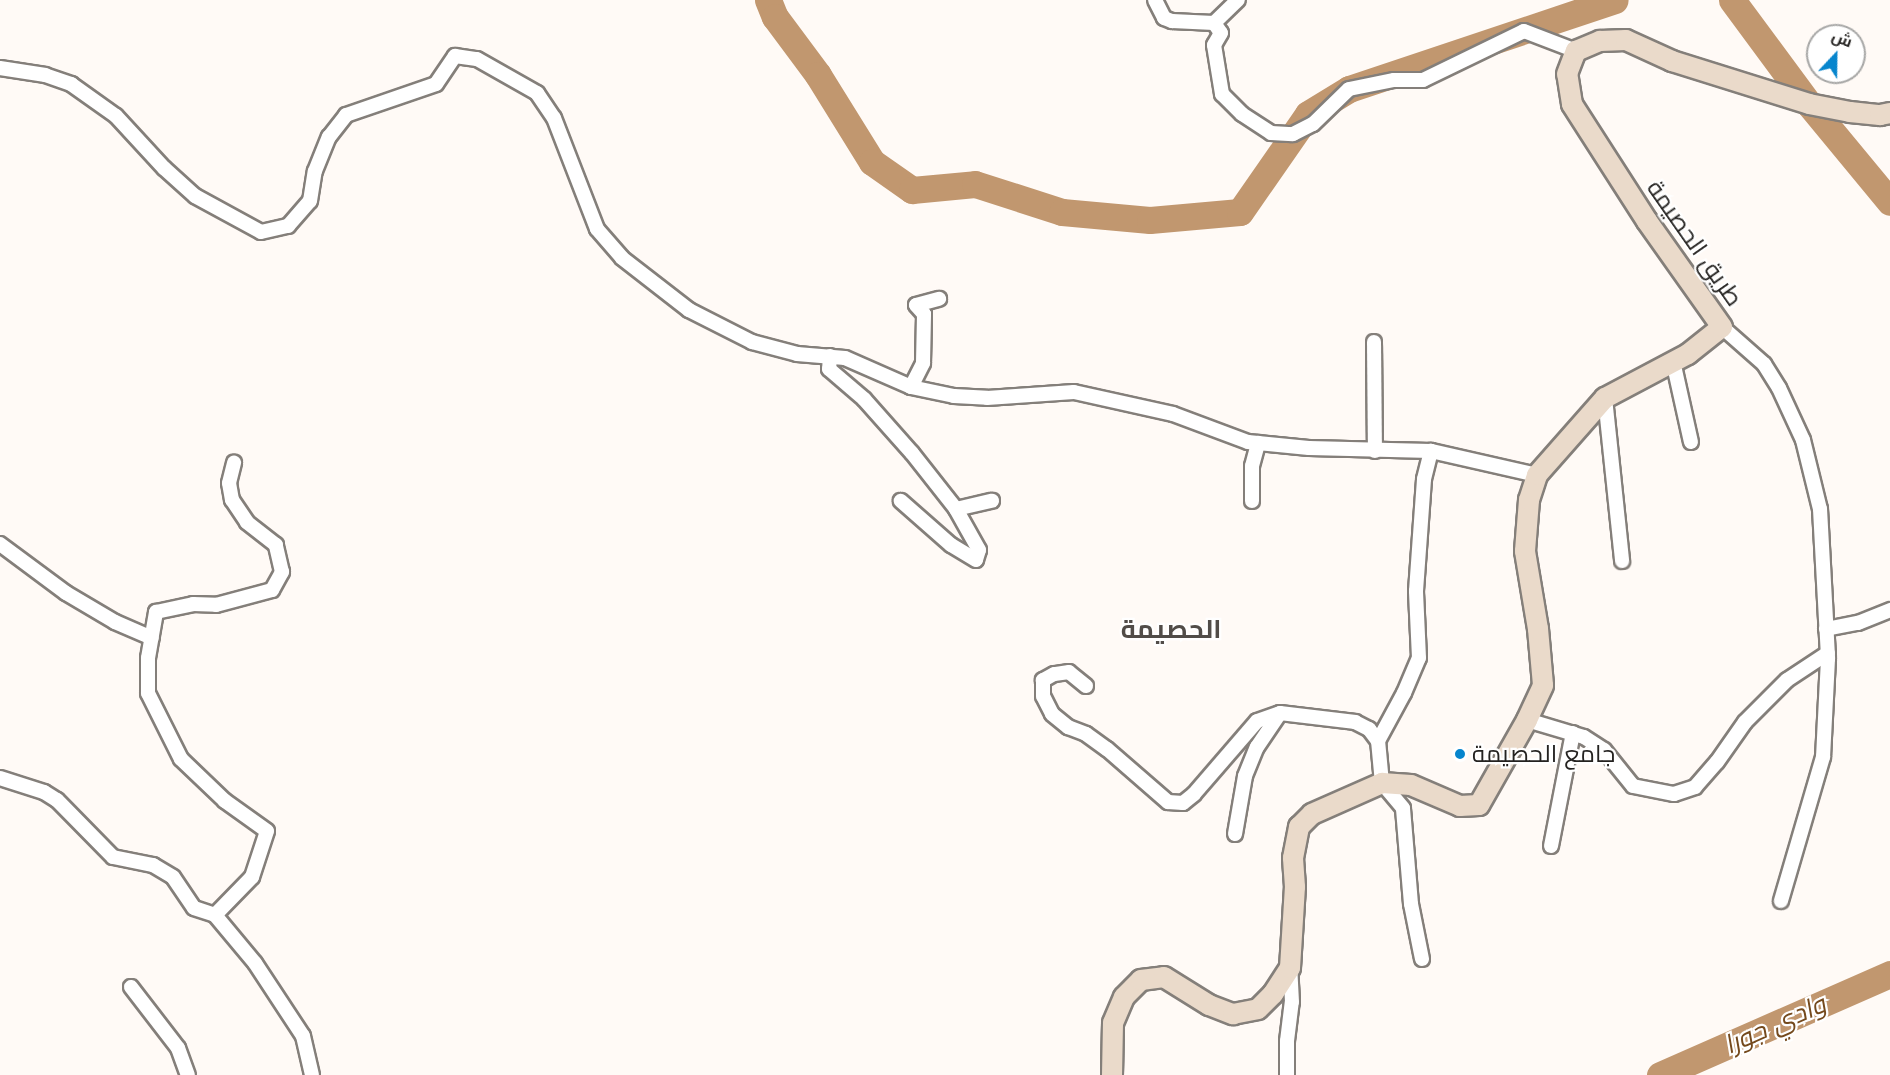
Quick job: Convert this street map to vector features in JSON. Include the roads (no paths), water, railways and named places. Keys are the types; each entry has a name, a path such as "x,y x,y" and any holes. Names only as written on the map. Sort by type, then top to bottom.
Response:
{"street":[{"path":"1155,0 1164,18 1172,21 1214,23 1238,0"},
{"path":"1214,23 1221,33 1214,45 1222,94 1230,104 1271,133 1286,134 1301,131 1313,124 1349,88 1394,80 1423,80 1524,31 1576,51 1600,41 1626,40 1672,61 1760,90 1809,104 1885,114"},
{"name":"طريق الحصيمة","path":"1112,1075 1113,1023 1124,997 1141,980 1164,977 1209,1005 1233,1014 1258,1009 1273,994 1290,968 1295,887 1293,858 1299,827 1312,814 1382,783 1411,785 1460,806 1479,805 1527,720 1543,685 1538,629 1525,551 1529,500 1537,475 1605,398 1688,354 1722,327 1647,221 1572,104 1567,74 1576,51"},
{"path":"0,68 45,75 71,84 116,116 164,168 195,196 261,232 288,226 310,201 315,171 329,137 346,115 436,84 455,56 477,59 537,93 554,118 597,229 622,258 689,310 752,342 798,354 845,358 911,387 954,396 987,398 1074,392 1173,414 1248,442 1375,451 1431,452 1537,475"},
{"path":"911,387 923,363 924,314 916,305 939,299"},
{"path":"1722,327 1764,364 1779,388 1803,440 1820,509 1828,653 1823,757 1781,901"},
{"path":"1374,342 1375,451"},
{"path":"830,356 829,369 864,399 912,453 956,509 979,550 976,560 951,545 902,501"},
{"path":"1673,361 1691,442"},
{"path":"1605,398 1622,561"},
{"path":"1252,501 1252,466 1258,443"},
{"path":"1378,741 1404,693 1419,658 1416,591 1424,480 1431,452"},
{"path":"215,915 252,877 267,831 225,801 181,759 148,693 148,658 156,612 193,604 216,605 272,590 282,572 276,545 247,522 232,500 229,483 234,463"},
{"path":"956,509 992,501"},
{"path":"0,544 66,593 115,621 152,638"},
{"path":"1826,629 1858,623 1890,610"},
{"path":"1527,720 1573,734 1604,750 1633,786 1674,794 1695,788 1717,762 1745,722 1787,680 1828,653"},
{"path":"1086,686 1069,672 1054,674 1043,680 1043,696 1052,714 1068,727 1086,734 1107,749 1168,802 1183,803 1194,794 1257,721 1280,713 1355,722 1369,729 1378,741 1382,783 1403,808 1411,904 1422,959"},
{"path":"1235,834 1245,776 1257,747 1280,713"},
{"path":"1551,846 1573,734"},
{"path":"0,778 44,792 57,800 113,857 153,865 173,877 194,908 215,915 255,963 303,1036 312,1075"},
{"path":"1287,1075 1287,1041 1292,1002 1290,968"},
{"path":"131,987 178,1048 188,1075"}],"waterway":[{"path":"768,0 775,17 818,75 872,162 912,190 975,184 1062,212 1150,220 1240,212 1308,114 1349,89 1615,0"},
{"name":"وادي جورا","path":"1732,0 1809,104 1890,202"},
{"name":"وادي جورا","path":"1660,1075 1890,974"}],"place":[{"name":"جامع الحصيمة","path":"1460,754"}],"district":[{"name":"الحصيمة","path":"1171,630"}]}
